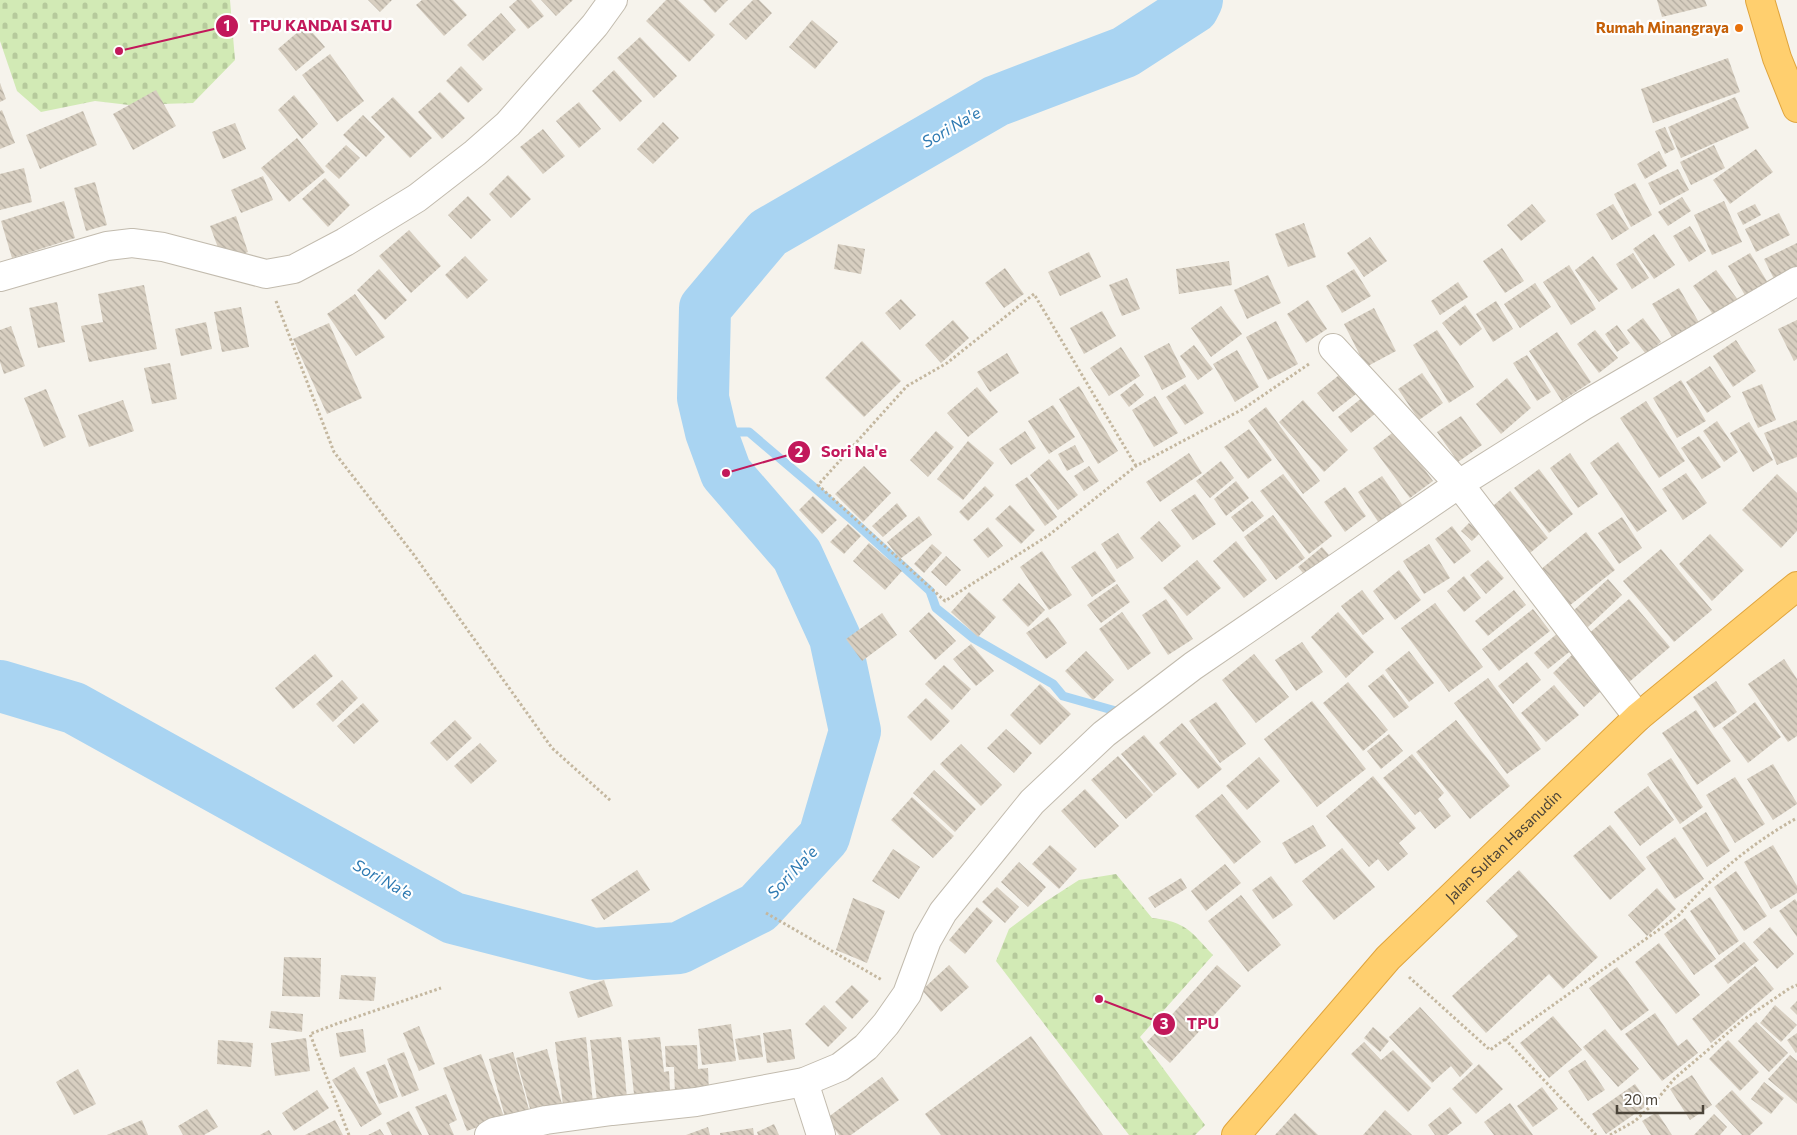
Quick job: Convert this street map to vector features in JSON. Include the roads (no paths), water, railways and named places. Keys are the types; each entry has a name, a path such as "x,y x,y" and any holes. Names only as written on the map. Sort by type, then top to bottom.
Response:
{"highway":[{"path":"1760,0 1777,58 1797,108"},
{"name":"Jalan Sultan Hasanudin","path":"1236,1135 1388,958 1638,717 1797,586"}],"street":[{"path":"0,276 107,246 132,243 163,247 266,274 294,269 345,242 417,198 475,153 508,124 595,25 613,0"},
{"path":"489,1135 494,1132 546,1120 612,1110 696,1102 804,1082 840,1067 866,1047 886,1024 907,994 927,940 943,912 1032,802 1104,734 1193,666 1459,484 1584,406 1797,282"},
{"path":"1333,348 1459,484 1638,717"},
{"path":"804,1082 821,1135"}],"waterway":[{"name":"Sori Na'e","path":"0,686 74,708 453,918 594,954 679,948 758,908 824,837 855,731 835,638 797,555 726,473 711,432 703,398 705,308 768,233 996,101 1125,52 1193,8 1197,0"},
{"path":"711,432 749,432 850,518 930,591 936,608 973,638 1053,684 1063,696 1123,713"}],"place":[{"name":"Rumah Minangraya","path":"1739,28"},
{"name":"TPU KANDAI SATU","path":"119,51"},
{"name":"Sori Na'e","path":"726,473"},
{"name":"TPU","path":"1099,999"}]}
